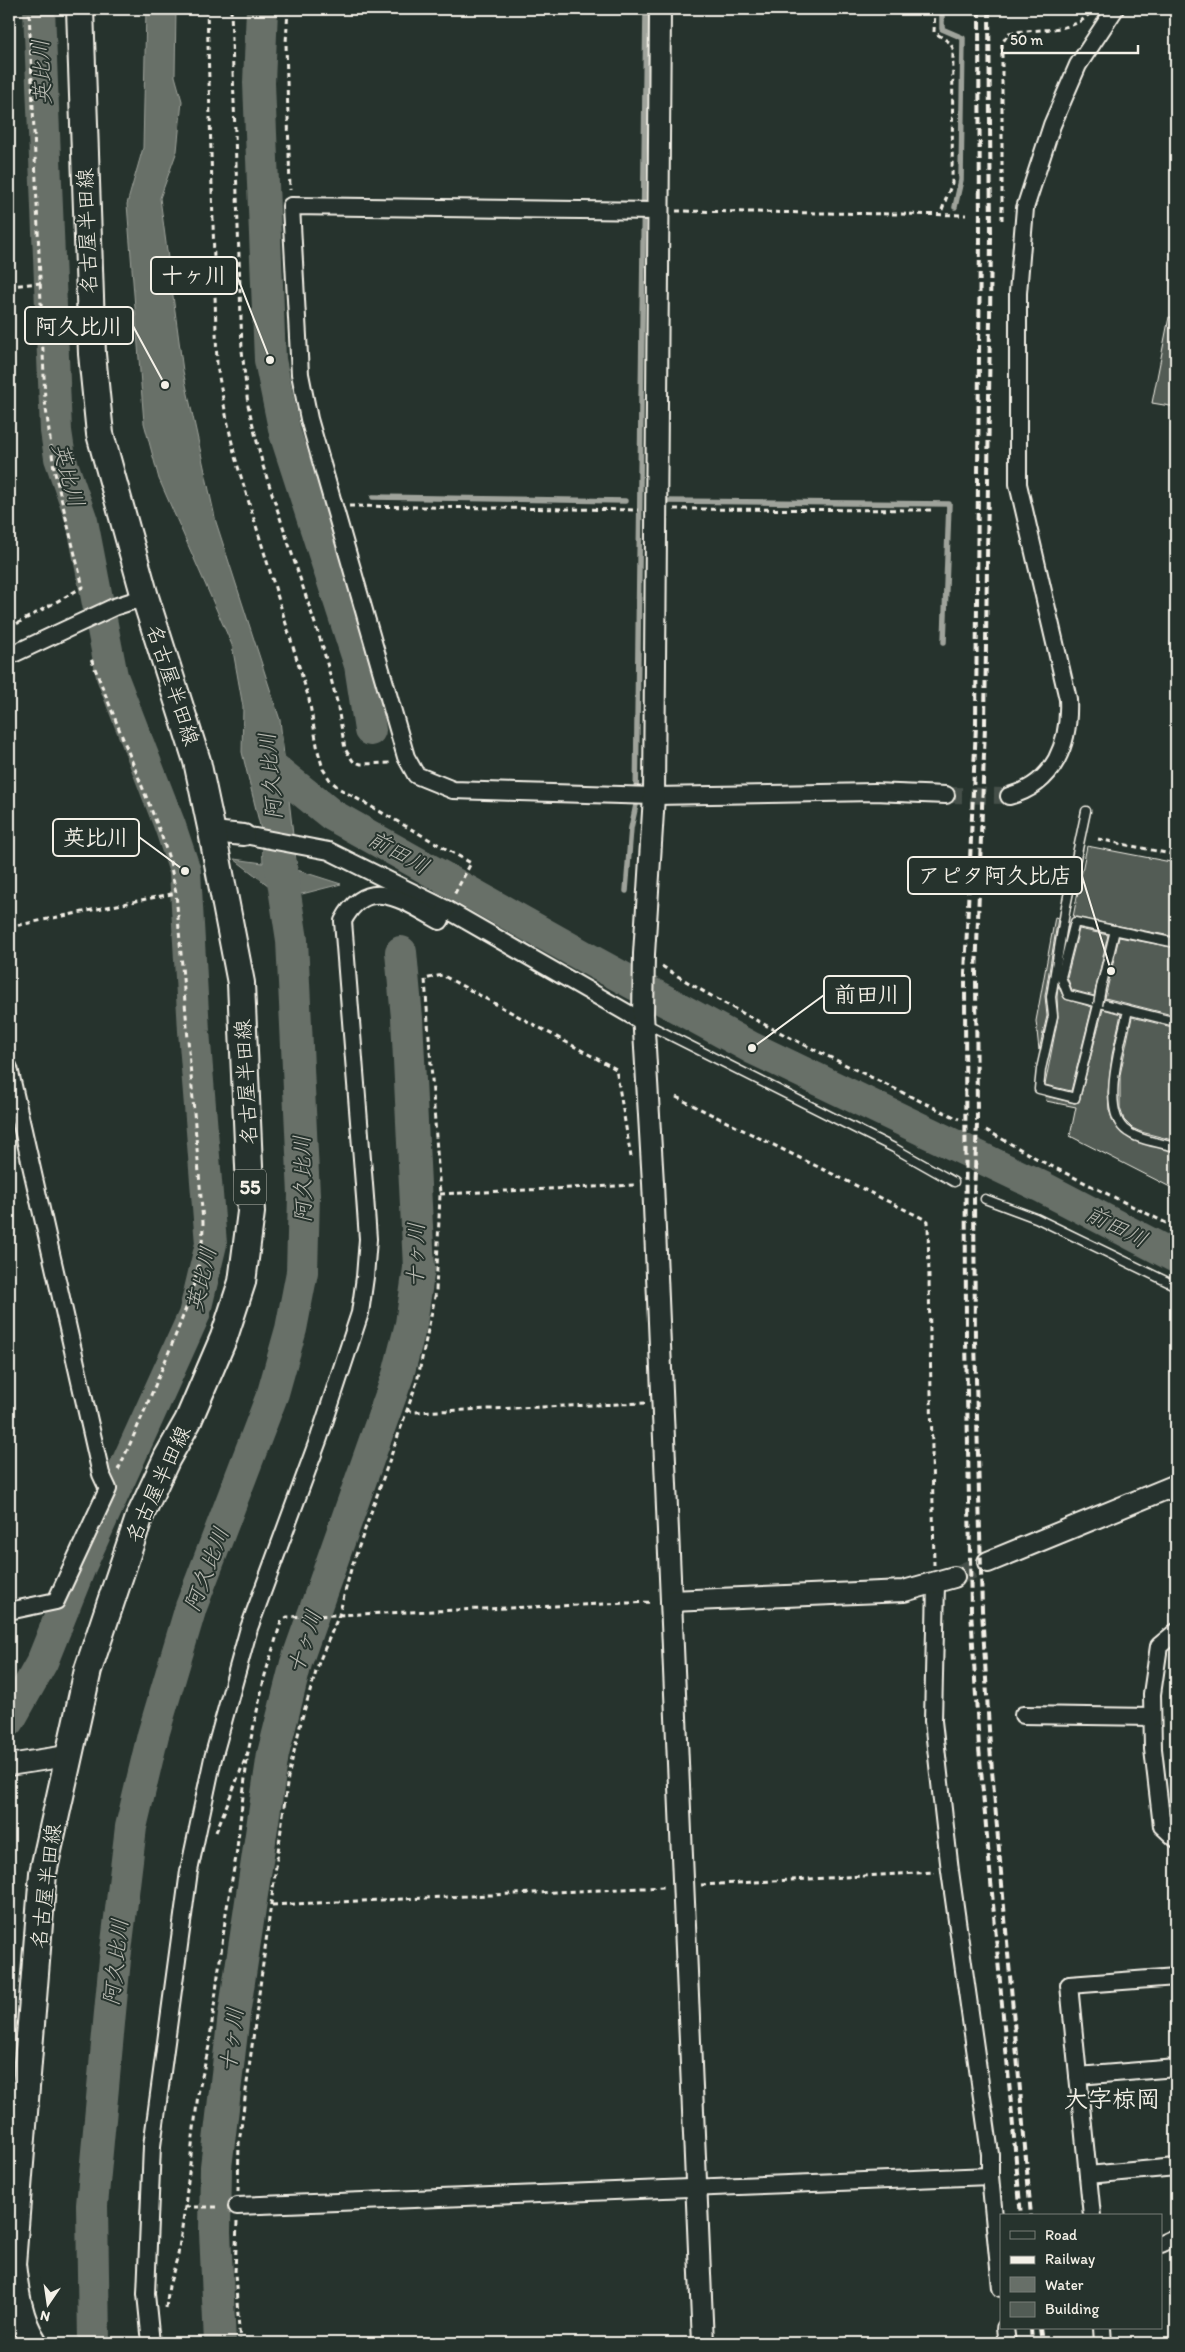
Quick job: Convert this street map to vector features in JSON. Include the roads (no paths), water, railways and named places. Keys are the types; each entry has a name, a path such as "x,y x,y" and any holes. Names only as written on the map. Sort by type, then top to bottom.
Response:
{"main road":[{"name":"名古屋半田線","path":"34,2343 28,2334 16,2300 12,2264 43,1874 67,1756 88,1670 139,1518 166,1458 188,1421 224,1337 242,1282 251,1212 241,983 212,832 198,761 145,596 99,425 92,354 80,9"}],"street":[{"path":"660,9 654,796 644,959 643,1018 663,1402 702,2343"},
{"path":"1009,796 1021,793 1033,786 1052,766 1062,751 1068,716 1068,699 1018,484 1018,293 1025,208 1052,125 1078,66 1115,9"},
{"path":"657,211 291,206 300,374 309,419 409,763 416,775 453,790 654,796 874,792 946,795"},
{"path":"9,656 114,607 145,596"},
{"path":"212,832 244,835 329,851 446,909 643,1018"},
{"path":"151,2343 146,2294 152,2146 192,1852 214,1758 249,1628 344,1364 360,1313 366,1277 368,1239 342,921 353,905 374,894 387,895 400,900 440,921 446,909"},
{"path":"9,1068 101,1474 108,1488 56,1601 9,1611"},
{"path":"988,1562 1176,1485"},
{"path":"671,1601 904,1591 945,1580 933,1721 950,1871 990,2154 990,2176 1000,2278"},
{"path":"1176,1632 1159,1646 1152,1694 1153,1749 1162,1826 1176,1839"},
{"path":"1023,1716 1152,1717"},
{"path":"9,1766 67,1756"},
{"path":"1092,2214 1069,1985 1176,1977"},
{"path":"1078,2076 1176,2068"},
{"path":"1088,2175 1176,2167"},
{"path":"231,2206 990,2176"},
{"path":"1162,2244 1176,2237"},
{"path":"1005,2330 1007,2343"},
{"path":"1102,2330 1103,2343"}],"lane":[{"path":"1086,811 1057,961 1051,997 1054,1016 1041,1069 1039,1089 1075,1098 1115,930"},
{"path":"1176,943 1076,922 1061,976 1068,995 1176,1022"},
{"path":"1128,1010 1112,1086 1115,1113 1127,1132 1153,1142 1176,1147"},
{"path":"643,1018 894,1148 954,1182"},
{"path":"985,1199 1036,1218 1176,1286"}],"water":[{"path":"146,9 176,9 175,76 182,101 177,151 160,198 183,371 216,522 280,720 297,870 341,884 302,894 273,889 234,859 263,863 262,834 242,752 243,707 232,645 159,479 144,423 127,204 143,148"}],"waterway":[{"name":"英比川","path":"9,1721 42,1662 80,1567 194,1315 211,1244 194,1031 185,871 170,826 112,676 82,521 60,458 56,431 39,9"},
{"name":"十ヶ川","path":"262,9 259,83 270,360 285,433 360,665 370,730"},
{"path":"626,891 631,828 636,805 646,9"},
{"path":"942,9 942,29 963,38 961,180 955,207"},
{"path":"373,497 625,501"},
{"path":"666,501 949,504 944,642"},
{"name":"前田川","path":"270,765 332,815 752,1048 1042,1187 1176,1257"},
{"name":"阿久比川","path":"94,2343 92,2205 115,1959 131,1827 153,1735 191,1607 273,1393 291,1329 302,1272 304,1195 292,940 278,848"},
{"name":"十ヶ川","path":"220,2343 215,2232 216,2167 234,2015 273,1754 296,1663 398,1375 411,1324 419,1268 407,1018 401,952"}],"tunnel":[{"path":"946,795 1009,796"},
{"path":"954,1577 988,1562"}],"railway":[{"path":"979,9 980,235 976,725 965,974 966,1339 971,1610 979,1748 1021,2214"},
{"path":"989,9 991,236 985,726 976,974 975,1340 982,1610 990,1747 1031,2214"},
{"path":"1031,2330 1032,2343"},
{"path":"1040,2330 1042,2343"}],"place":[{"name":"十ヶ川","path":"270,360"},
{"name":"阿久比川","path":"165,385"},
{"name":"英比川","path":"185,871"},
{"name":"アピタ阿久比店","path":"1111,971"},
{"name":"前田川","path":"752,1048"}],"district":[{"name":"大字椋岡","path":"1112,2099"}]}
